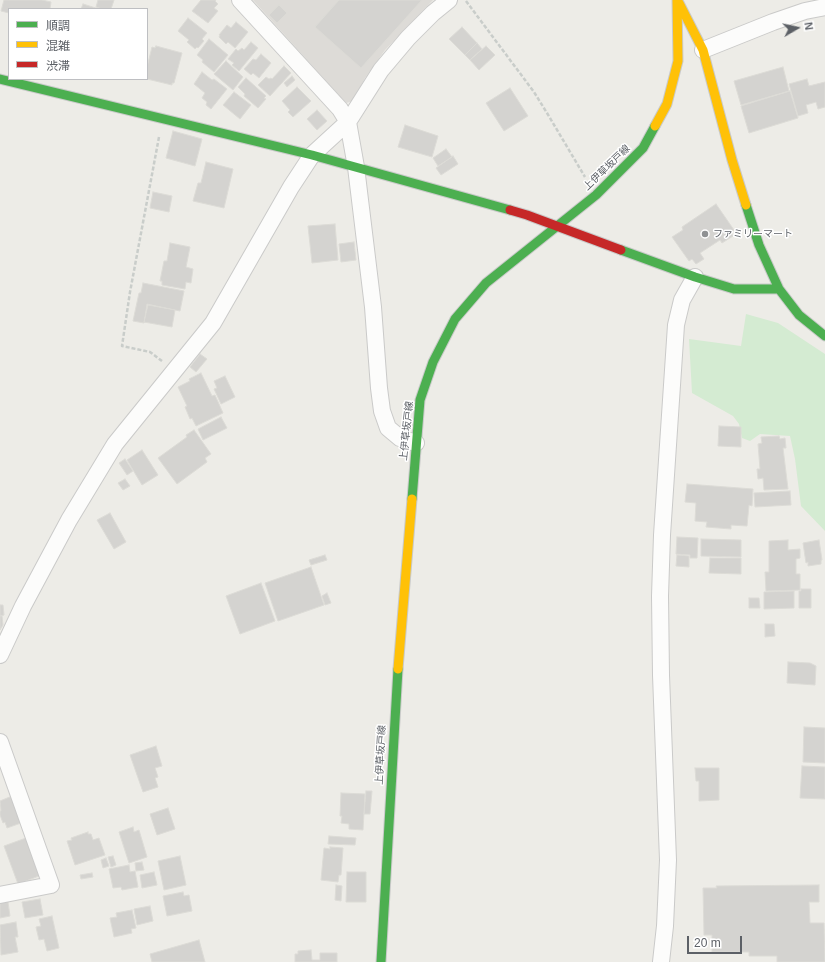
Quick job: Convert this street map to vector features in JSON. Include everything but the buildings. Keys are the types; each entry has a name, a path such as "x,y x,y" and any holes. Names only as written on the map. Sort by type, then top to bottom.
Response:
{"street":[{"path":"240,0 340,109 348,122 356,167 382,411 388,428 400,438 416,443"},
{"path":"0,655 23,606 69,520 115,444 213,323 291,187 312,155 348,122 382,70 408,38 433,13 449,0"},
{"path":"677,0 703,50 732,160 759,245 779,289 799,315 825,336"},
{"name":"上伊草坂戸線","path":"381,962 395,708 420,400 433,362 455,320 486,283 557,228 596,195 643,148 667,104 678,61 677,0"},
{"path":"703,50 805,11 825,8"},
{"path":"0,79 312,155 527,215 557,228 695,277 734,289 779,289"},
{"path":"661,962 665,926 668,860 661,659 660,596 662,542 676,325 682,300 695,277"},
{"path":"0,742 51,885 0,895"}],"path":[{"path":"466,0 547,113 596,195"},
{"path":"162,118 130,292 122,346 150,352 175,371"}],"shaded area":[{"path":"253,0 433,0 385,50 365,78 353,101 346,103"}],"green space":[{"path":"746,314 778,323 825,354 825,531 801,506 795,459 790,436 760,434 750,441 742,438 739,424 733,416 692,393 689,339 741,346"}],"traffic: fast":[{"path":"0,79 312,155 510,210"},
{"path":"412,499 420,400 433,362 455,319 486,283 596,195 643,148 655,126"},
{"path":"746,205 759,245 779,289 799,315 825,336"},
{"path":"621,250 695,277 734,289 779,289"},
{"path":"381,962 398,669"}],"traffic: slow":[{"path":"655,126 667,104 678,61 677,0"},
{"path":"679,3 703,50 732,160 746,205"},
{"path":"398,669 412,499"}],"traffic: jam":[{"path":"510,210 621,250"}],"place":[{"name":"ファミリーマート","path":"705,234"}]}
